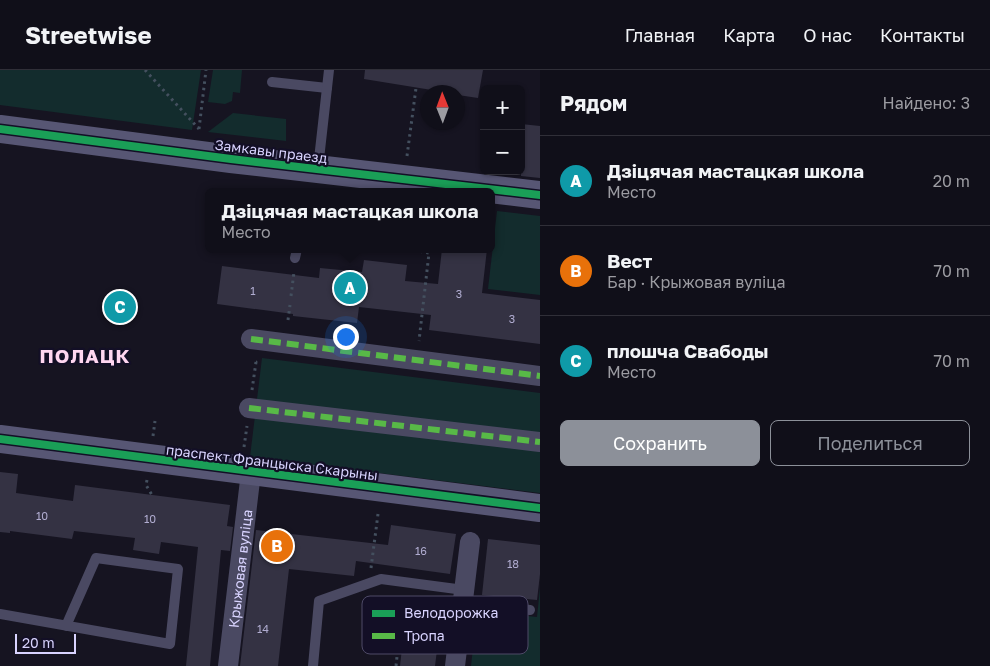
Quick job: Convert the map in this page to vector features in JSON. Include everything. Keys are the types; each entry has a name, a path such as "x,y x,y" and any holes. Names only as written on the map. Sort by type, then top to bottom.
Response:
{"street":[{"name":"Замкавы праезд","path":"0,129 318,169 357,178 404,179 480,188"},
{"name":"Замкавы праезд","path":"495,190 540,195"},
{"path":"250,339 540,376"},
{"path":"249,408 540,442"},
{"name":"праспект Францыска Скарыны","path":"0,439 540,508"},
{"name":"Крыжовая вуліца","path":"228,666 250,472"},
{"path":"464,596 470,542"}],"lane":[{"path":"318,169 329,70"},
{"path":"272,82 327,88"},
{"path":"0,614 66,626 170,644 178,569 96,558 66,626"},
{"path":"313,666 319,601 382,579 439,596"}],"path":[{"path":"145,70 199,128"},
{"path":"198,135 206,70"},
{"path":"404,179 416,88"},
{"path":"417,360 429,253"},
{"path":"291,296 296,254"},
{"path":"288,320 290,305"},
{"path":"370,583 378,514"}],"green space":[{"path":"0,70 201,70 192,130 0,105"},
{"path":"213,70 242,70 240,93 233,92 232,101 225,104 208,102"},
{"path":"233,113 286,119 286,141 208,132"},
{"path":"497,211 540,216 540,295 488,289 492,253 495,253"},
{"path":"262,358 540,393 540,493 250,457"},
{"path":"540,588 540,666 471,666 472,654 528,654 528,616 537,617"}],"building":[{"path":"365,70 483,70 478,98 465,96 465,85 420,85 420,88 364,79"},
{"path":"525,124 540,126 540,178 521,176 525,175"},
{"path":"442,253 487,253 482,293 540,300 540,344 429,330 431,315 359,307 357,323 293,316 293,314 217,304 222,266 319,278 320,268 362,272 364,260 407,265 405,281 438,284"},
{"path":"0,472 18,474 16,493 73,501 75,485 230,505 227,526 233,527 230,551 221,550 210,666 186,666 198,547 161,542 159,554 133,550 135,538 74,531 72,539 10,531 10,533 0,532"},
{"path":"391,525 456,534 450,574 356,561 354,576 289,569 278,666 240,666 256,530 388,545"},
{"path":"488,539 540,545 540,574 537,600 528,599 528,596 482,595"},
{"path":"401,654 436,654 435,666 400,666"}],"marked path":[{"path":"251,339 540,376"},
{"path":"249,408 540,442"}],"cycle path":[{"path":"0,129 231,159 480,188"},
{"path":"495,190 540,195"},
{"path":"0,439 540,508"}],"place":[{"name":"Дзіцячая мастацкая школа","path":"350,288"},
{"name":"плошча Свабоды","path":"120,307"},
{"name":"Вест","path":"277,546"}],"district":[{"name":"ПОЛАЦК","path":"85,355"}]}
